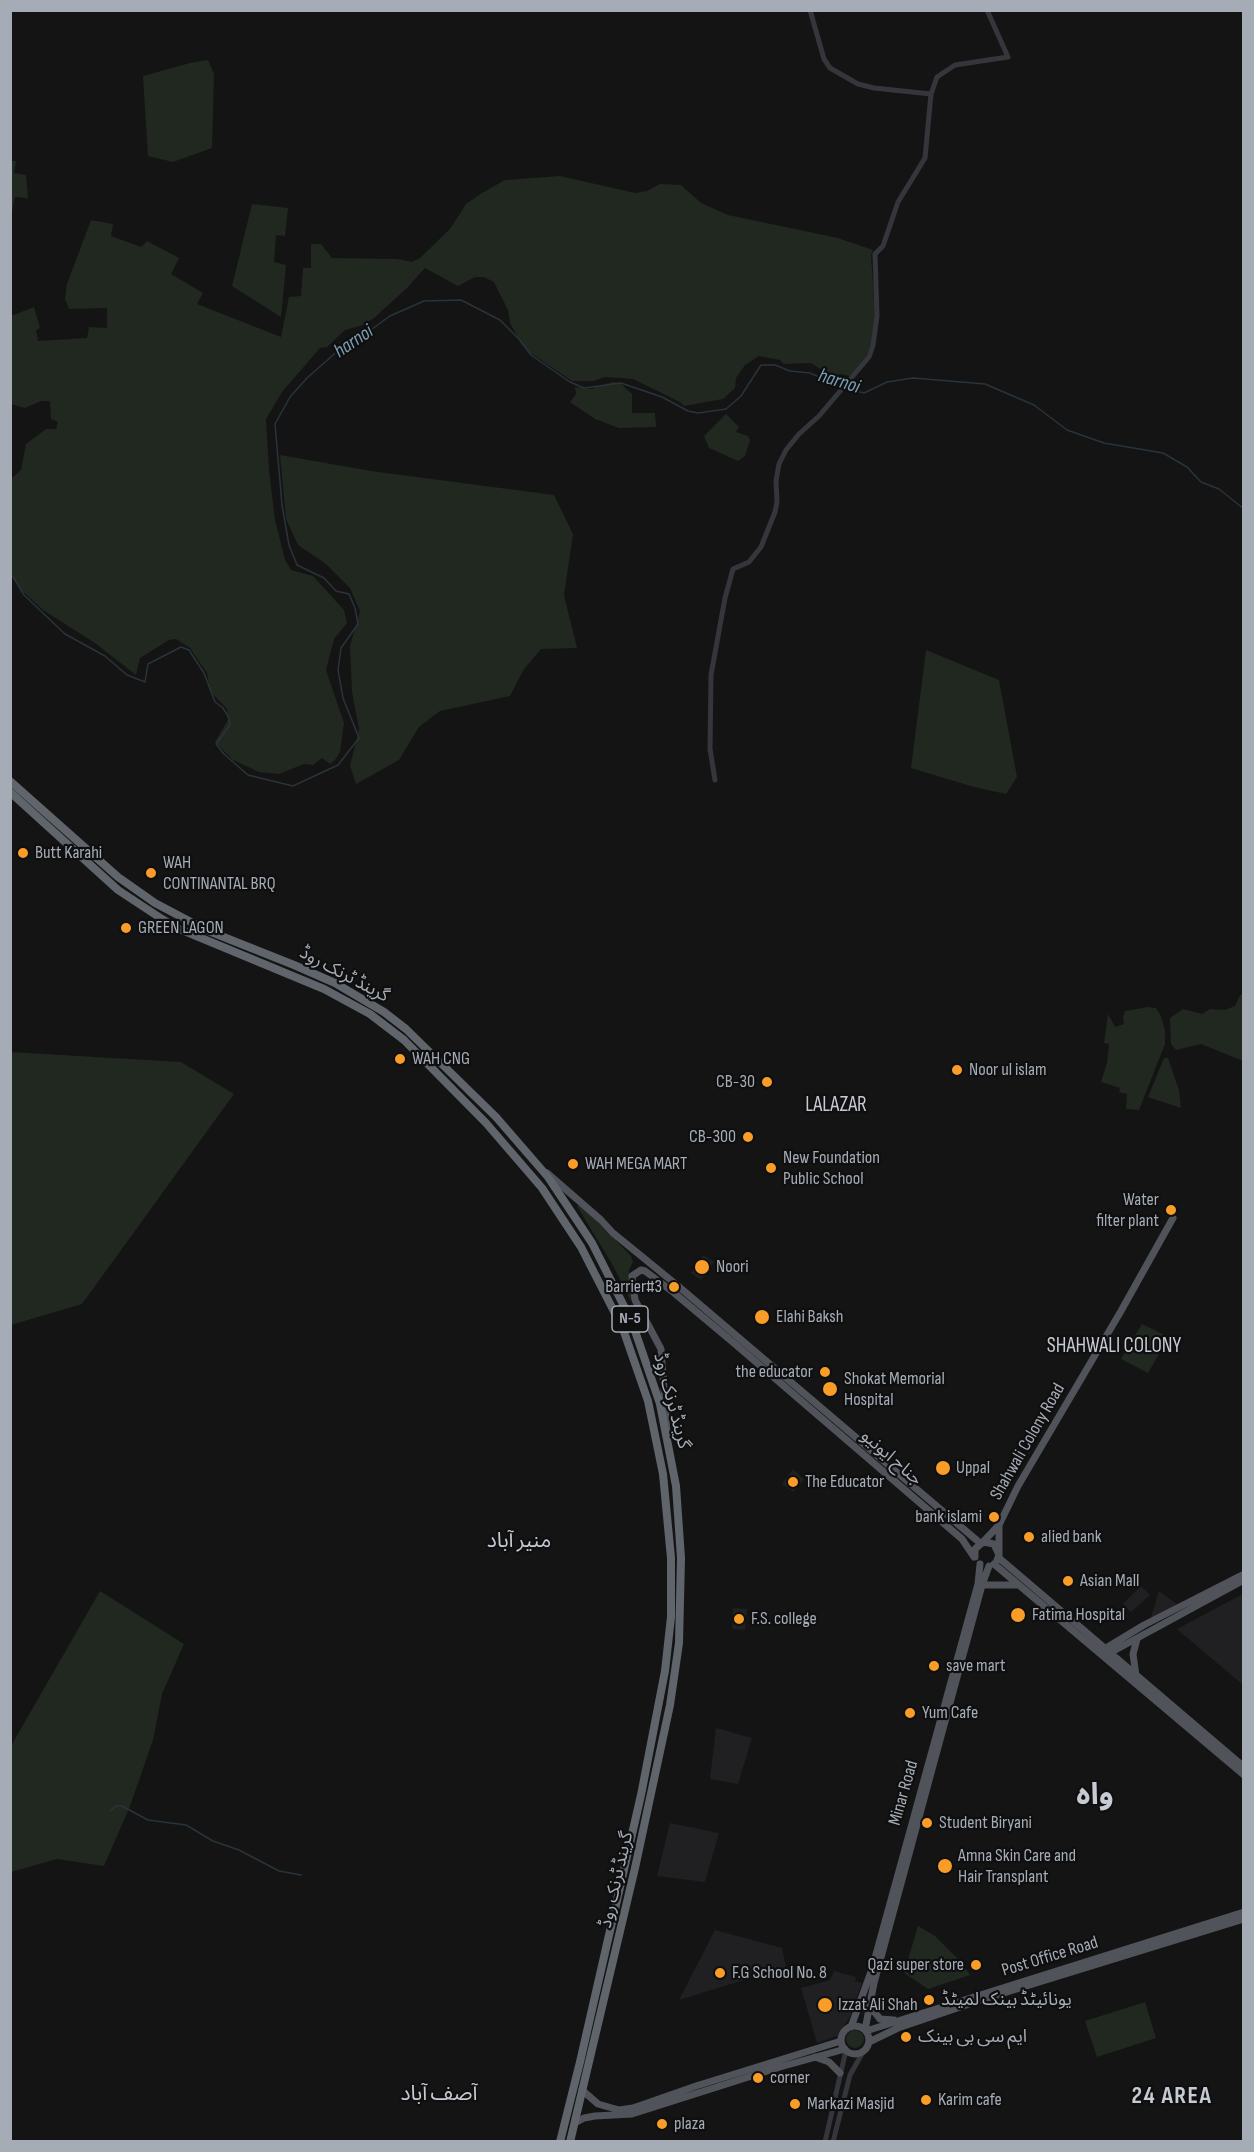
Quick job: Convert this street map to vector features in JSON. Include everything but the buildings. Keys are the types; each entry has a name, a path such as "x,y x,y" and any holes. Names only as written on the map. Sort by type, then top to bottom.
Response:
{"highway":[{"name":"گرینڈ ٹرنک روڈ","path":"10,781 118,877 181,918 335,983 394,1019 419,1040 496,1117 540,1168 592,1243 627,1310 649,1369 667,1435 676,1486 681,1594 675,1674 668,1716 606,1997 570,2142"},
{"name":"گرینڈ ٹرنک روڈ","path":"10,792 118,890 177,928 324,989 370,1014 404,1040 504,1142 555,1206 581,1247 623,1329 648,1401 659,1448 670,1542 672,1594 665,1671 641,1795 560,2142"},
{"path":"177,928 181,918"},
{"path":"665,1487 676,1486"},
{"path":"596,1995 606,1997"}],"main road":[{"path":"540,1168 676,1289"},
{"name":"Shahwali Colony Road","path":"981,1543 999,1525 1018,1486 1173,1218"},
{"path":"667,1435 662,1356 651,1327 635,1299 633,1276 637,1271 645,1271 676,1289"},
{"name":"جناح ایونیو","path":"676,1289 962,1539 980,1564"},
{"name":"جناح ایونیو","path":"738,1342 981,1543 994,1544 998,1549 995,1561"},
{"name":"Shahwali Colony Road","path":"995,1561 999,1525"},
{"path":"975,1557 975,1549 981,1543"},
{"path":"980,1564 995,1561"},
{"path":"995,1561 1020,1586 1136,1676 1244,1767"},
{"path":"995,1561 1104,1652 1244,1775"},
{"name":"Minar Road","path":"851,2027 870,1988 982,1585 995,1561"},
{"name":"Minar Road","path":"943,1720 978,1584 980,1564"},
{"path":"1104,1652 1137,1639 1244,1574"},
{"path":"1104,1652 1191,1605 1244,1580"},
{"path":"982,1585 1020,1586"},
{"path":"1136,1676 1133,1654 1137,1639"},
{"name":"Post Office Road","path":"869,2042 921,2020 1244,1912"},
{"name":"Post Office Road","path":"865,2031 1244,1919"},
{"name":"Minar Road","path":"865,2031 870,2006 870,1988"},
{"path":"870,2006 880,2019 900,2020"},
{"path":"857,2026 865,2031 869,2042 863,2052 851,2053 845,2050 841,2041 844,2031 857,2026"},
{"path":"582,2090 598,2104 608,2108 619,2110 633,2108 841,2041"},
{"path":"575,2123 595,2116 632,2114 815,2057 845,2050"},
{"path":"815,2057 829,2062 840,2073"}],"street":[{"path":"810,10 824,59 830,68 858,84 931,94"},
{"path":"715,780 710,749 711,675 733,569 749,562 761,547 775,512 777,471 786,450 799,434 819,416 869,357 877,316 875,254 884,246 898,202 925,158 931,94 937,77 944,70 967,63 1008,57 987,10"},
{"path":"825,2142 845,2050"},
{"path":"833,2142 850,2075 863,2052"}],"shaded area":[{"path":"208,60 214,74 212,148 173,162 148,156 143,76"},
{"path":"11,161 16,161 14,173 26,175 28,198 15,197 11,217"},
{"path":"560,176 635,193 647,191 660,184 681,185 701,203 728,215 838,238 873,250 871,255 875,316 871,344 865,359 850,376 840,374 832,377 811,363 784,364 780,360 759,356 745,365 736,378 735,388 723,399 684,406 633,379 605,377 594,381 572,381 529,352 521,343 510,323 508,310 494,282 484,277 475,277 458,286 425,268 374,318 363,325 345,330 327,347 320,348 282,392 266,419 275,520 285,560 291,570 313,576 344,610 347,623 334,639 326,670 344,723 340,752 330,764 322,758 313,765 304,764 279,774 259,772 233,760 215,742 228,720 227,709 210,691 207,673 190,648 176,639 169,640 140,658 136,675 95,643 43,610 19,588 11,572 11,479 21,470 26,444 46,429 56,429 58,422 51,419 50,401 41,401 25,408 11,404 11,316 34,307 40,328 36,330 38,341 87,338 89,327 107,328 107,308 69,309 65,299 67,284 91,220 113,224 111,236 141,247 147,241 179,258 171,274 203,293 197,304 281,337 289,297 301,296 303,268 311,268 311,244 321,244 332,258 397,259 412,262 420,258 450,229 466,204 482,193 505,180"},
{"path":"252,204 288,208 285,236 276,235 274,262 286,265 281,317 232,286"},
{"path":"613,382 620,383 632,394 632,413 655,413 656,427 619,428 595,419 570,402 576,394 575,387 593,389"},
{"path":"726,414 739,427 736,432 748,436 750,440 745,456 738,461 709,448 704,436"},
{"path":"280,455 371,471 554,495 573,534 564,595 577,648 541,649 524,669 510,696 440,711 419,727 399,760 356,784 350,766 359,729 352,692 350,646 360,611 350,588 326,564 298,545 286,519"},
{"path":"926,650 999,680 1017,777 1006,794 911,768"},
{"path":"1240,995 1243,995 1243,1061 1201,1044 1176,1050 1171,1044 1170,1018 1183,1009 1202,1014 1210,1009 1225,1010 1235,1006"},
{"path":"1156,1008 1161,1016 1165,1031 1165,1044 1139,1110 1126,1109 1127,1094 1119,1092 1120,1088 1101,1082 1107,1063 1109,1044 1104,1043 1108,1014 1115,1027 1124,1024 1125,1011"},
{"path":"10,1052 181,1062 234,1094 82,1304 11,1325"},
{"path":"1164,1058 1168,1058 1179,1090 1181,1108 1148,1097"},
{"path":"577,1206 583,1206 631,1256 633,1262 629,1270 631,1301 612,1264"},
{"name":"Noori","path":"703,1255 714,1262 701,1280 691,1273"},
{"path":"1142,1324 1169,1337 1148,1373 1121,1359"},
{"name":"The Educator","path":"793,1469 804,1479 793,1492 782,1484"},
{"path":"1141,1586 1150,1595 1131,1612 1123,1604"},
{"path":"100,1591 184,1644 162,1694 153,1740 130,1806 104,1866 57,1859 11,1872 11,1746"},
{"path":"1159,1591 1178,1605 1150,1621"},
{"path":"1243,1594 1243,1685 1177,1629"},
{"name":"F.S. college","path":"733,1608 747,1609 745,1630 732,1629"},
{"path":"716,1728 752,1738 738,1784 710,1779"},
{"path":"670,1823 719,1833 705,1882 657,1876"},
{"path":"918,1926 935,1936 960,1961 970,1975 928,1989 904,1973"},
{"path":"715,1930 782,1948 786,1967 679,2000"},
{"name":"Izzat Ali Shah","path":"834,1971 856,1977 855,1981 862,1983 850,2017 840,2035 817,2043 801,1988 830,1980"},
{"path":"1145,2002 1156,2038 1097,2057 1085,2021"},
{"path":"855,2030 861,2033 864,2039 861,2045 855,2048 849,2045 846,2039 849,2033"}],"waterway":[{"name":"harnoi","path":"10,572 24,595 65,634 105,656 127,675 145,682 148,664 181,647 189,650 204,673 215,702 228,716 230,725 216,744 248,775 293,786 338,765 359,738 343,698 338,670 341,648 358,624 349,594 336,591 324,578 297,565 289,545 282,505 275,424 290,397 307,378 349,341 390,316 424,301 461,300 500,320 531,355 570,382 584,388 621,383 662,397 688,411 698,413 726,409 741,396 761,365 775,365 790,371 810,373 840,386"},
{"name":"harnoi","path":"845,388 864,393 887,382 913,378 985,384 1034,405 1067,430 1104,443 1163,453 1187,467 1201,482 1219,489 1244,509"},
{"path":"110,1811 116,1806 122,1806 148,1820 186,1825 213,1841 239,1850 279,1871 301,1875"}],"place":[{"name":"Butt Karahi","path":"23,853"},
{"name":"WAH CONTINANTAL BRQ","path":"151,873"},
{"name":"GREEN LAGON","path":"126,928"},
{"name":"WAH CNG","path":"400,1059"},
{"name":"Noor ul islam","path":"957,1070"},
{"name":"CB-30","path":"767,1082"},
{"name":"CB-300","path":"748,1137"},
{"name":"WAH MEGA MART","path":"573,1164"},
{"name":"New Foundation Public School","path":"771,1168"},
{"name":"Water filter plant","path":"1171,1210"},
{"name":"Noori","path":"702,1267"},
{"name":"Barrier#3","path":"674,1287"},
{"name":"Elahi Baksh","path":"762,1317"},
{"name":"the educator","path":"825,1372"},
{"name":"Shokat Memorial Hospital","path":"830,1389"},
{"name":"Uppal","path":"943,1468"},
{"name":"The Educator","path":"793,1482"},
{"name":"bank islami","path":"994,1517"},
{"name":"alied bank","path":"1029,1537"},
{"name":"Asian Mall","path":"1068,1581"},
{"name":"Fatima Hospital","path":"1018,1615"},
{"name":"F.S. college","path":"739,1619"},
{"name":"save mart","path":"934,1666"},
{"name":"Yum Cafe","path":"910,1713"},
{"name":"Student Biryani","path":"927,1823"},
{"name":"Amna Skin Care and Hair Transplant","path":"945,1866"},
{"name":"Qazi super store","path":"976,1965"},
{"name":"F.G School No. 8","path":"720,1973"},
{"name":"یونائیٹڈ بینک لمیٹڈ","path":"929,2000"},
{"name":"Izzat Ali Shah","path":"825,2005"},
{"name":"ایم سی بی بینک","path":"906,2037"},
{"name":"corner","path":"758,2078"},
{"name":"Karim cafe","path":"926,2100"},
{"name":"Markazi Masjid","path":"795,2104"},
{"name":"plaza","path":"662,2124"}],"district":[{"name":"LALAZAR","path":"836,1106"},
{"name":"SHAHWALI COLONY","path":"1114,1347"},
{"name":"منیر آباد","path":"519,1542"},
{"name":"واہ","path":"1095,1796"},
{"name":"آصف آباد","path":"439,2095"},
{"name":"24 AREA","path":"1172,2097"}]}
